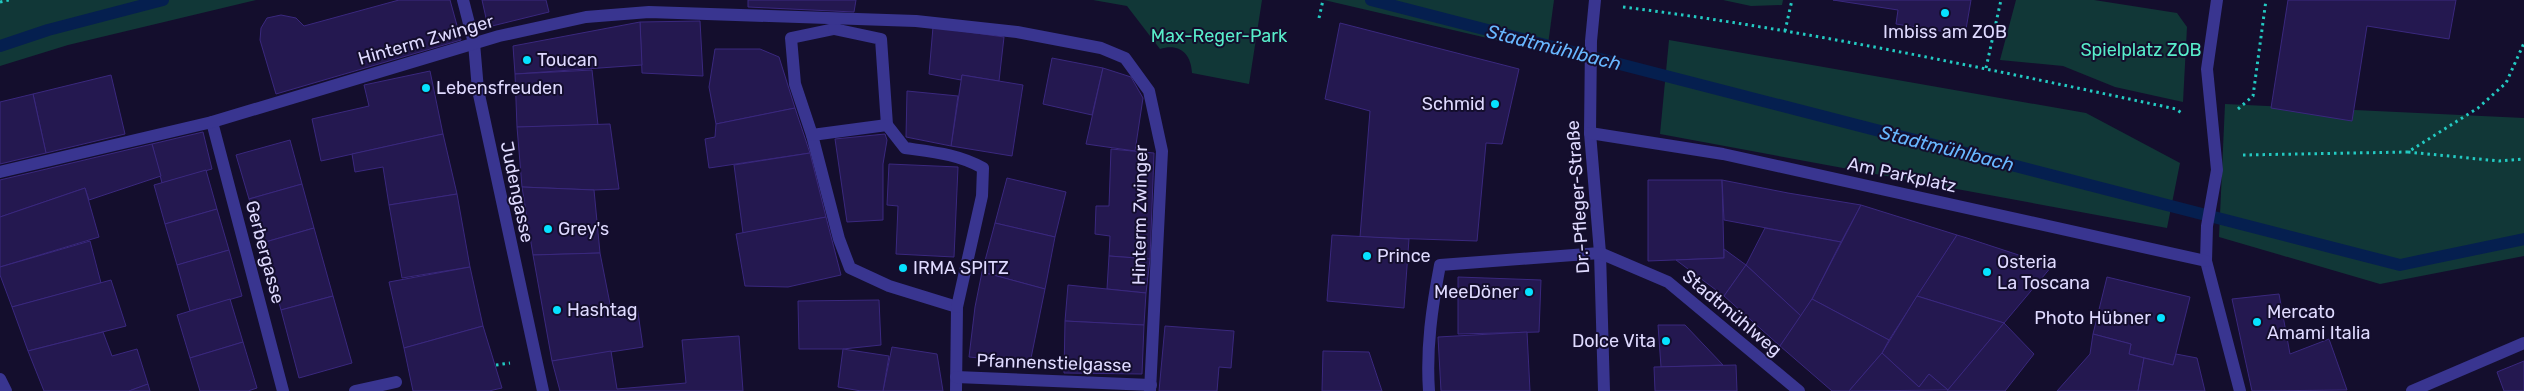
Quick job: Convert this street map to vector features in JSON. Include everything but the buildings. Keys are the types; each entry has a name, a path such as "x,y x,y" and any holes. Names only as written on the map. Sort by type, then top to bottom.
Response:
{"street":[{"name":"Judengasse","path":"462,0 474,43 478,90 543,391"},
{"path":"2217,0 2207,70 2217,170 2207,226 2206,261 2240,391"},
{"name":"Dr.-Pfleger-Straße","path":"1595,2 1589,84 1590,133 1600,253 1604,391"},
{"name":"Hinterm Zwinger","path":"0,172 212,122 474,43 586,17 649,12 835,24 916,21 1017,32 1102,48 1125,58 1149,91 1162,151 1151,388"},
{"path":"812,135 887,125 881,39 835,24 791,38 795,84 812,135 839,239 850,268 889,286 957,307"},
{"name":"Gerbergasse","path":"212,122 283,391"},
{"name":"Pfannenstielgasse","path":"887,125 905,148 951,154 983,168 982,196 957,307 956,391"},
{"name":"Am Parkplatz","path":"1590,133 1723,154 2206,261"},
{"name":"Stadtmühlweg","path":"1429,391 1427,360 1431,308 1440,265 1600,253 1668,282 1799,391"},
{"path":"2412,391 2524,343"},
{"name":"Pfannenstielgasse","path":"956,377 1151,388"},
{"path":"0,379 6,391"},
{"path":"355,391 396,382"}],"path":[{"path":"0,2 9,0"},
{"path":"1319,18 1323,0"},
{"path":"1785,31 1792,0"},
{"path":"1986,68 2001,0"},
{"path":"1595,2 1785,31 1986,68 2176,110 2213,132 2252,96 2266,0"},
{"path":"2408,152 2478,108 2506,83 2524,43"},
{"path":"2215,153 2264,156 2408,152 2499,161 2524,159"}],"green space":[{"path":"0,0 256,0 68,45 0,66"},
{"name":"Max-Reger-Park","path":"1093,0 1262,0 1249,84 1192,73 1189,60 1183,51 1173,47 1160,49 1127,6"},
{"name":"Max-Reger-Park","path":"1324,0 1554,0 1547,52"},
{"path":"1723,0 1783,0 1782,5 1751,6"},
{"name":"Spielplatz ZOB","path":"2016,0 2094,0 2177,13 2187,27 2183,102 2115,87 2063,66 2000,60"},
{"path":"1669,40 2086,113 2180,163 2167,228 1660,134"},
{"path":"2225,104 2524,118 2524,256 2380,284 2219,237"}],"waterway":[{"name":"Stadtmühlbach","path":"0,46 48,30 163,0"},
{"name":"Stadtmühlbach","path":"1371,0 2400,265 2524,239"}],"place":[{"name":"Imbiss am ZOB","path":"1945,13"},
{"name":"Toucan","path":"527,60"},
{"name":"Lebensfreuden","path":"426,88"},
{"name":"Schmid","path":"1495,104"},
{"name":"Grey's","path":"548,229"},
{"name":"Prince","path":"1367,256"},
{"name":"IRMA SPITZ","path":"903,268"},
{"name":"Osteria La Toscana","path":"1987,272"},
{"name":"MeeDöner","path":"1529,292"},
{"name":"Hashtag","path":"557,310"},
{"name":"Photo Hübner","path":"2161,318"},
{"name":"Mercato Amami Italia","path":"2257,322"},
{"name":"Dolce Vita","path":"1666,341"}]}
